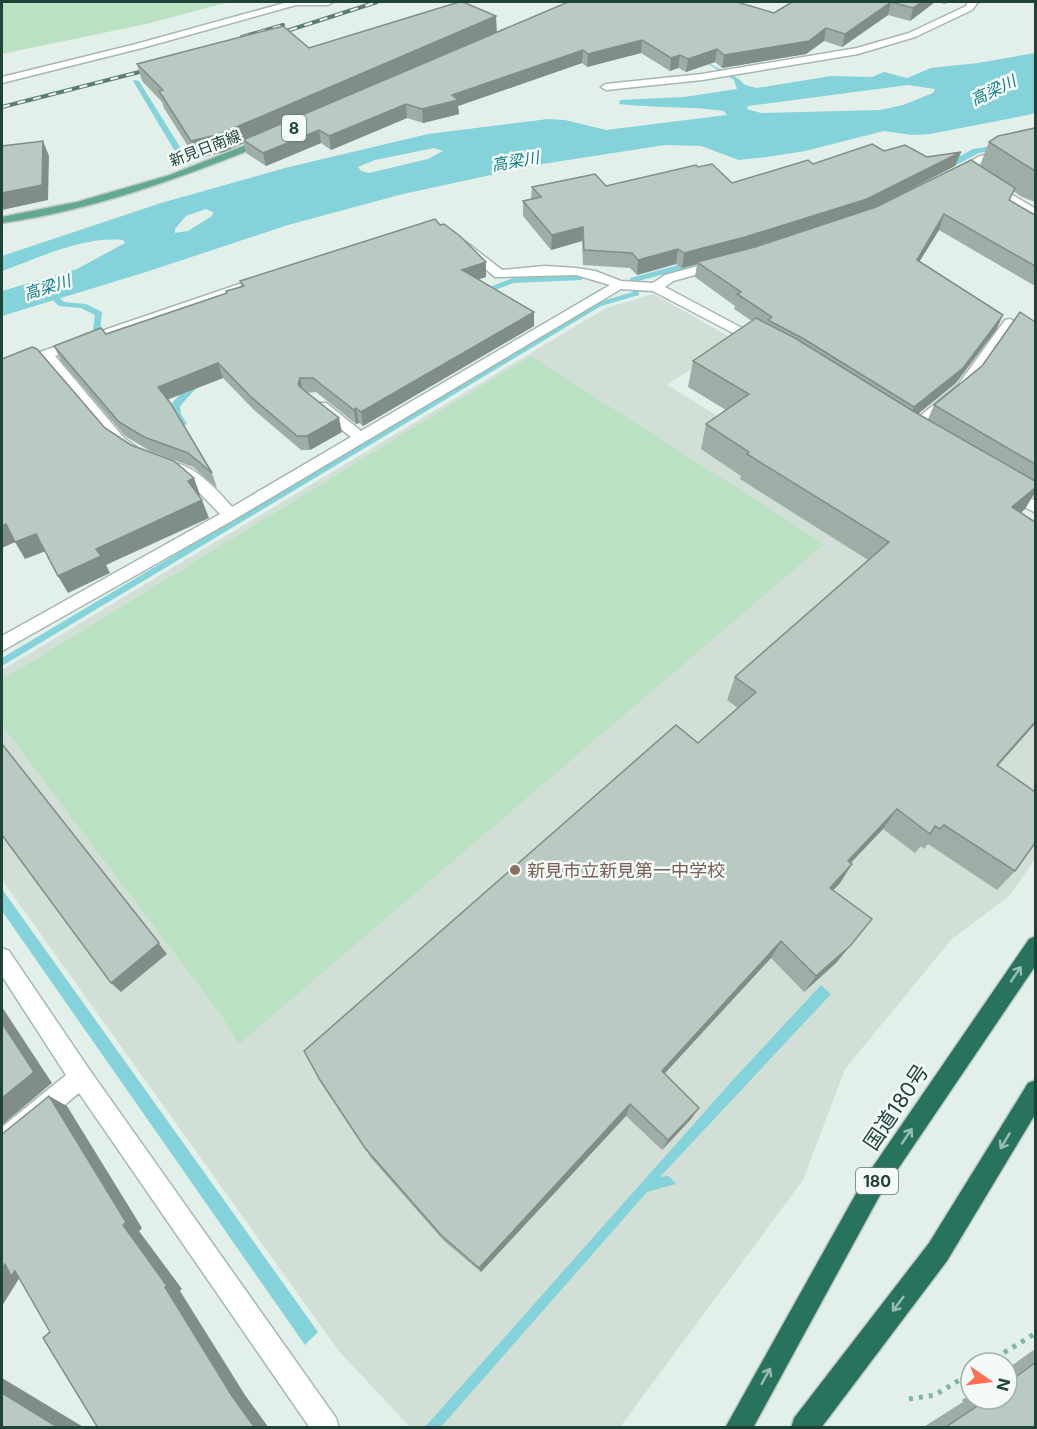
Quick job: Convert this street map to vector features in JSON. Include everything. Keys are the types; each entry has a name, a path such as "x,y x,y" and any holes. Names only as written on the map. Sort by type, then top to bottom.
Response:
{"highway":[{"name":"国道180号","path":"738,1428 871,1189 1035,946"},
{"path":"804,1428 938,1252 1035,1091"}],"main road":[{"name":"新見日南線","path":"2,220 80,205 153,183 229,156 272,137"}],"street":[{"path":"2,80 139,46 296,2 328,2"},
{"path":"606,87 734,73 858,51 912,35 969,8 973,2"},
{"path":"974,173 984,158 1035,147"},
{"path":"945,177 974,173 1035,215"},
{"path":"459,240 499,274 554,270 590,272 619,285 656,287 772,348"},
{"path":"656,287 669,278 736,260"},
{"path":"2,370 263,280"},
{"path":"2,644 230,515 619,285"},
{"path":"909,432 963,388 1010,324"},
{"path":"46,356 119,441 150,459 187,473 230,515"},
{"path":"310,397 360,438"},
{"path":"996,484 1035,508"},
{"path":"2,958 81,1077 326,1428"},
{"path":"2,1142 81,1077"}],"path":[{"path":"1006,1351 1035,1333"},
{"path":"909,1399 934,1395 959,1380"}],"shaded area":[{"name":"新見市立新見第一中学校","path":"654,294 735,340 667,385 1035,610 1035,859 1010,895 951,940 845,1069 803,1180 620,1427 410,1427 338,1350 2,880 2,670 606,308"}],"green space":[{"path":"2,2 229,2 146,24 2,54"},
{"path":"531,356 824,544 239,1044 221,1015 2,725 2,680"}],"water":[{"name":"高梁川","path":"1035,53 1035,113 930,134 912,135 884,131 805,151 739,160 701,146 665,145 536,165 399,195 288,225 2,316 2,291 77,269 125,243 123,240 92,241 46,254 2,271 2,256 161,203 285,168 428,134 548,119 565,120 606,130 727,115 724,111 711,109 619,104 620,100 684,97 737,89 734,80 695,56 739,79 745,85 757,88 831,76 872,77 884,72 907,78 931,68","holes":["908,85 935,89 933,93 903,105 880,110 761,113 747,109 748,106","434,148 443,151 428,159 369,173 361,171 358,167 375,160","206,209 213,212 212,216 188,231 175,233 175,229 186,216"]},
{"path":"1011,143 998,149 979,153 868,212 729,257 638,281 639,295 601,306 2,666 2,658 599,302 633,292 630,278 727,252 870,205 973,149"},
{"path":"2,889 318,1332 305,1345 2,911"},
{"path":"821,985 831,994 660,1177 669,1176 676,1184 647,1192 441,1427 425,1427 731,1082"}],"building":[{"path":"459,2 496,16 220,134 191,141 159,91 163,90 137,64 283,26 309,48"},
{"path":"568,2 737,2 774,13 792,2 891,2 845,34 826,28 809,41 724,55 717,49 688,59 680,55 671,58 642,40 588,54 583,50 452,95 458,100 422,109 406,104 329,136 319,130 263,153 243,140"},
{"path":"891,2 922,2 913,8"},
{"path":"1035,128 1035,171 989,142 998,136"},
{"path":"43,141 42,185 2,193 2,146"},
{"path":"872,144 884,151 905,145 927,157 961,152 867,199 745,237 684,253 678,249 638,260 632,253 584,250 583,227 552,235 523,201 541,197 532,187 595,174 606,186 696,165 698,167 712,164 732,183 808,160 813,164"},
{"path":"971,160 1015,188 1009,200 1035,215 1035,266 944,214 917,260 1003,315 963,368 914,407 804,339 768,320 772,317 737,294 741,292 697,262 755,247 876,207"},
{"path":"435,219 440,225 444,224 460,236 486,262 462,270 534,312 361,412 356,408 354,410 313,378 300,378 298,384 300,387 339,418 307,436 297,436 250,396 218,363 158,387 171,404 212,473 188,453 144,437 119,422 54,346 101,328 106,334 244,286 240,281"},
{"path":"1020,312 1035,322 1035,464 934,405 982,366"},
{"path":"756,318 795,338 913,411 1035,481 1035,488 1012,507 1035,522 1035,722 997,765 1035,792 1035,843 1015,871 944,825 940,829 935,826 930,834 897,809 848,861 852,864 830,888 872,919 850,946 816,976 781,941 662,1071 699,1108 668,1140 630,1104 479,1268 441,1235 365,1148 320,1080 304,1051 676,725 698,743 756,692 735,677 889,542 747,454 749,452 706,424 749,394 693,361"},
{"path":"32,347 37,349 105,428 131,445 174,461 194,478 188,481 202,500 96,549 101,556 58,576 36,534 15,542 6,524 2,526 2,359"},
{"path":"2,744 159,943 111,983 2,835"},
{"path":"2,1023 34,1072 2,1098"},
{"path":"49,1096 126,1222 123,1225 167,1286 165,1287 232,1396 255,1428 98,1428 43,1338 50,1332 15,1271 11,1276 5,1264 2,1269 2,1134"},
{"path":"1035,1363 1035,1428 944,1428 970,1411 1019,1411 1019,1374"},
{"path":"2,1393 59,1428 2,1428"}],"waterway":[{"path":"136,81 186,163"},
{"path":"477,293 513,281 579,278"},
{"name":"高梁川","path":"46,289 62,304 83,306 99,314 97,329"},
{"path":"182,424 176,414 175,405 196,383"}],"railway":[{"path":"274,35 377,2"},
{"path":"242,37 283,25"},
{"path":"2,107 155,68"}],"place":[{"name":"新見市立新見第一中学校","path":"515,870"}]}
